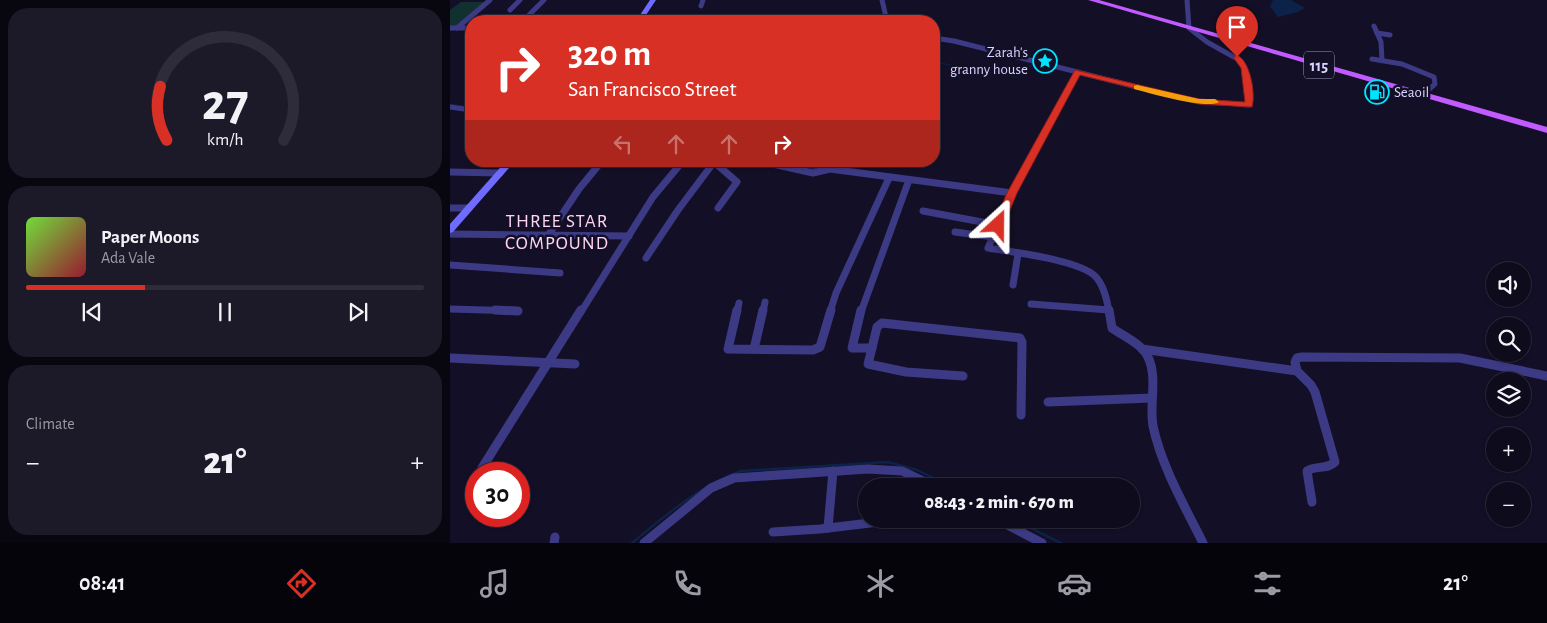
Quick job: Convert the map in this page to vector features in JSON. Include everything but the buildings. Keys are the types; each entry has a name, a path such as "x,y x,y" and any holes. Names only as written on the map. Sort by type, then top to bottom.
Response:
{"main road":[{"path":"643,15 653,0"},
{"name":"115","path":"1091,0 1547,130"},
{"path":"450,230 506,167"}],"street":[{"path":"472,15 490,0"},
{"path":"510,10 520,0"},
{"path":"529,15 544,0"},
{"path":"882,0 886,15"},
{"path":"940,39 1176,97 1249,105 1245,68 1242,61 1208,42 1189,28 1187,0"},
{"path":"457,28 465,21"},
{"path":"1374,26 1382,45 1382,60"},
{"path":"450,28 465,28"},
{"path":"1377,33 1390,35"},
{"path":"1372,59 1402,64 1434,77 1435,84 1423,94"},
{"path":"1078,72 1012,193 988,248 1080,268 1095,276 1108,301 1112,328 1142,349 1150,363 1153,425 1176,487 1203,543"},
{"path":"450,107 465,109"},
{"path":"549,234 597,167"},
{"path":"486,462 547,362 653,197 678,167"},
{"path":"646,258 678,210 710,167"},
{"path":"718,208 737,182 720,167"},
{"path":"786,167 813,173 830,169 1012,193"},
{"path":"450,172 500,173"},
{"path":"739,303 726,347 728,350 813,350 820,347 836,293 889,178"},
{"path":"872,348 852,348 858,319 867,291 897,215 898,206 908,180"},
{"path":"450,208 469,208"},
{"path":"923,211 998,225"},
{"path":"956,232 993,237"},
{"path":"450,234 629,236"},
{"path":"1013,285 1018,254"},
{"path":"450,265 560,273"},
{"path":"754,349 765,302"},
{"path":"1031,304 1109,310"},
{"path":"450,308 518,311"},
{"path":"963,376 906,372 868,364 877,327 882,323 1020,338 1022,342 1021,415"},
{"path":"1142,349 1297,371"},
{"path":"450,358 575,364"},
{"path":"1312,502 1307,471 1311,468 1331,466 1335,462 1315,392 1311,385 1297,371 1295,362 1297,358 1460,358 1547,376"},
{"path":"1048,402 1152,398"},
{"path":"644,543 711,488 725,480 868,469 902,472 916,478"},
{"path":"828,528 833,471"},
{"path":"773,532 858,524"},
{"path":"1013,528 1042,543"}],"green space":[{"path":"461,2 485,2 469,15 465,15 465,19 455,27 450,27 450,10"}],"water":[{"path":"1273,0 1291,0 1305,8 1298,12 1278,17 1270,7"}],"waterway":[{"path":"940,63 1016,77 1024,75 1031,65 1036,64"},
{"path":"1088,77 1147,92"},
{"path":"1176,99 1208,106 1223,105"},
{"path":"450,104 465,106"},
{"path":"1238,106 1247,108"},
{"path":"806,167 817,169"},
{"path":"632,543 697,493 741,471 888,462 917,470 934,478"},
{"path":"1031,528 1061,543"}],"slow traffic":[{"path":"1137,87 1199,101 1215,102"}],"place":[{"name":"Zarah's granny house","path":"1045,61"},
{"name":"Seaoil","path":"1377,92"}],"district":[{"name":"THREE STAR COMPOUND","path":"557,231"}],"route":[{"path":"998,225 1012,193 1078,72 1176,97 1249,105 1250,100 1245,68 1242,61 1237,57"}]}
